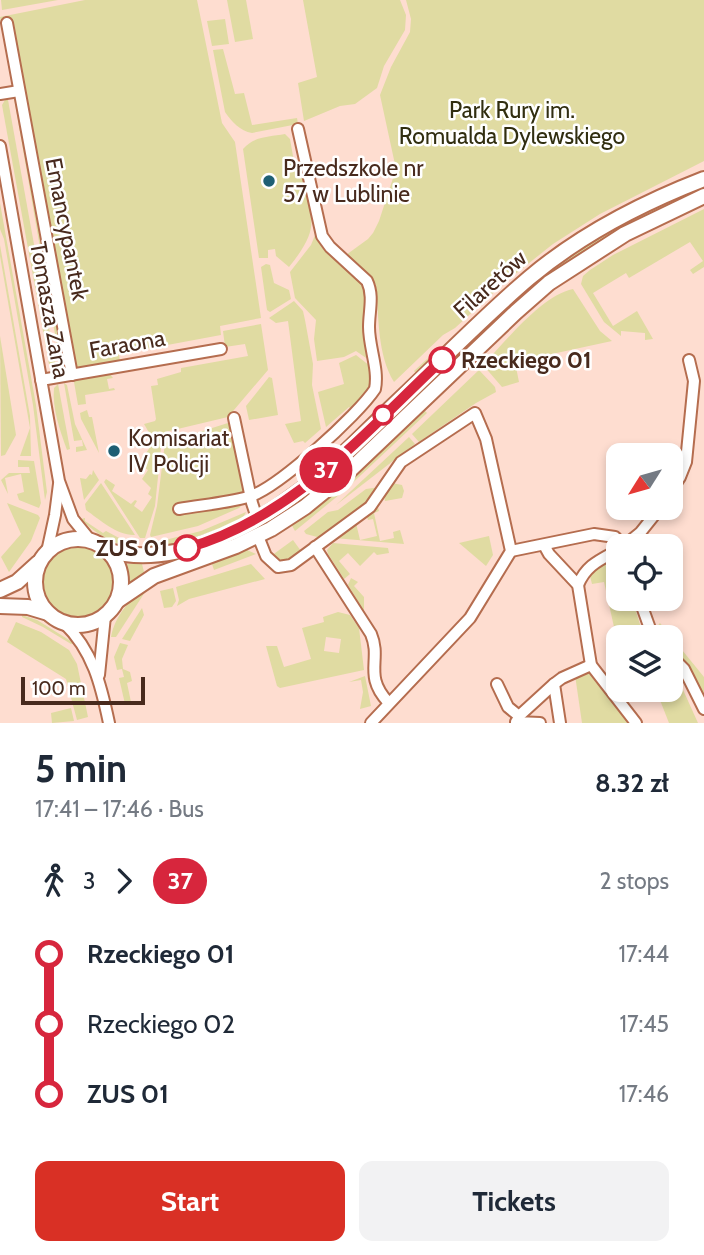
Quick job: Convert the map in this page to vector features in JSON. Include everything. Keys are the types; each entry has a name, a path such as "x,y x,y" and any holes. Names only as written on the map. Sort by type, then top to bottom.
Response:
{"main road":[{"name":"Filaretów","path":"109,551 137,557 164,554 213,539 257,518 302,489 503,302 553,260 619,218 704,178"},
{"name":"Filaretów","path":"117,601 154,576 258,536 295,514 330,488 516,312 561,274 625,234 704,196"},
{"path":"396,404 403,408 404,419"},
{"path":"0,590 17,582 66,540 90,540 109,551 121,573 117,601 105,616 84,625 64,623 48,613 28,607 0,606"},
{"path":"43,557 35,577 36,590 40,603 48,613"}],"street":[{"name":"Emancypantek","path":"7,23 72,375"},
{"path":"0,94 19,91"},
{"path":"179,509 250,496 301,463 373,393 376,386 370,335 370,288 367,281 330,247 322,236 298,129"},
{"name":"Tomasza Zana","path":"0,146 59,481 73,519 90,540"},
{"name":"Faraona","path":"41,380 221,349"},
{"path":"683,468 694,384 689,360"},
{"path":"258,536 266,556 278,567 291,565 370,507 401,462 475,413 486,439 511,551 466,623 388,702 371,723"},
{"path":"234,418 257,518"},
{"name":"Tomasza Zana","path":"43,557 55,515 59,481"},
{"path":"639,534 650,520"},
{"path":"511,551 594,534 606,536"},
{"path":"544,545 548,554 578,585"},
{"path":"315,547 371,634 374,644 374,678 388,702"},
{"path":"606,557 585,569 578,585 592,665 636,723"},
{"path":"99,678 105,616"},
{"path":"64,623 83,645 99,678 109,723"},
{"path":"540,723 516,722 562,678 592,665"},
{"path":"683,668 704,709"},
{"path":"497,684 508,707 520,716"},
{"path":"554,684 560,723"}],"green space":[{"path":"1,0 58,0 2,10"},
{"path":"85,0 197,0 222,123 235,142 261,318 220,326 221,335 119,354 120,363 77,369 75,360 60,363 0,17"},
{"path":"227,0 246,0 253,39 235,42"},
{"path":"303,0 400,0 406,15 405,30 384,66 377,88 355,104 340,106 304,121 298,83 317,77"},
{"name":"Park Rury im. Romualda Dylewskiego","path":"406,0 704,0 704,161 600,214 553,244 504,283 455,328 443,335 394,382 384,360 376,285 346,255 373,233 396,169 380,95 391,67 410,32 411,19"},
{"path":"225,19 229,44 212,46 207,21"},
{"path":"223,49 235,94 244,93 252,125 297,118 298,124 252,133 233,123 225,112 213,50"},
{"path":"8,100 57,372 49,364 2,105"},
{"path":"285,134 290,139 296,173 303,175 311,214 310,233 289,267 276,256 275,249 268,250 268,258 259,258 243,149 257,139"},
{"path":"704,171 704,174 656,195 565,246 509,289 418,376 414,371 470,325 514,282 564,245 632,204"},
{"path":"704,184 704,191 613,235 563,267 502,318 426,391 427,386 424,383 537,277 584,244 635,215"},
{"path":"0,203 36,405 47,492 45,500 33,405 0,229"},
{"path":"704,209 704,267 693,274 690,270 703,261 690,242 629,278 626,273 593,293 613,326 637,311 653,339 645,340 645,333 621,331 621,336 604,322 581,284 583,276 613,255"},
{"path":"316,233 329,254 365,284 369,360 356,351 344,357 317,361 314,339 316,320 295,298 290,272 311,245"},
{"path":"0,245 30,416 31,456 20,456 30,428"},
{"path":"270,265 274,283 289,290 291,299 270,312 267,310 261,267"},
{"path":"573,289 600,331 612,341 515,362 519,382 502,387 483,365 537,310 561,293"},
{"path":"294,301 303,311 305,320 313,364 312,385 321,429 305,443 294,443 285,424 301,421 288,321 276,323 269,318"},
{"path":"261,324 268,370 228,417 165,432 162,438 155,506 145,538 140,538 104,482 106,479 115,485 112,491 131,504 137,501 134,506 142,512 152,497 148,494 151,488 142,479 148,470 139,464 154,441 144,424 156,419 151,386 158,385 157,379 181,372 181,368 248,356 245,344 225,347 223,331"},
{"path":"0,336 16,435 5,455 1,456"},
{"path":"356,355 370,366 371,386 353,411 349,407 326,427 318,392 344,384 339,363"},
{"path":"479,370 495,387 496,392 419,442 412,434"},
{"path":"109,373 113,378 107,379 109,389 115,390 85,395 86,404 78,405 75,378"},
{"path":"269,377 272,378 278,415 249,420 246,406"},
{"path":"64,383 67,385 75,424 87,450 76,452 76,447 83,446 82,440 74,441"},
{"path":"58,384 70,449 67,450 54,403 54,388"},
{"path":"422,408 427,413 345,490 295,531 290,522"},
{"path":"87,410 89,417 92,417 99,453 81,419 80,413"},
{"path":"231,422 246,489 244,503 239,508 198,526 151,537 165,443"},
{"path":"409,437 415,444 336,505"},
{"path":"18,460 34,461 41,503 39,508 19,500 17,494 24,492 21,474 5,478 8,494 1,480 9,473 30,473 29,467 18,467"},
{"path":"93,470 99,480 84,500 80,478 86,479 92,475"},
{"path":"101,483 135,535 116,530 86,510 85,504"},
{"path":"392,483 402,485 402,498 385,501 384,495"},
{"path":"380,487 369,503 321,538 304,531 328,512 338,510 366,489"},
{"path":"7,503 40,518 31,541 9,572 1,557 21,534"},
{"path":"377,504 379,511 374,513 380,541 394,538 393,532 400,530 404,544 334,538 362,517 363,521 356,523 360,540 377,536 373,519 368,520 366,514"},
{"path":"246,512 241,519 218,532 150,550 149,544 201,531"},
{"path":"85,518 85,521 103,533 106,531 138,545 139,549 107,539 81,519"},
{"path":"489,536 493,555 486,566 459,543"},
{"path":"293,540 301,551 288,561 276,560 271,556"},
{"path":"333,543 388,548 389,553 377,555 374,552 360,566 348,553 339,561 350,574 344,579 328,554 327,550"},
{"path":"78,545 99,551 109,561 115,582 109,603 99,613 78,619 57,613 47,603 41,582 47,561 57,551"},
{"path":"238,550 256,554 214,570 212,564"},
{"path":"606,561 606,591 604,582 592,584 589,572"},
{"path":"127,564 142,564 145,576 130,586"},
{"path":"251,564 265,579 189,599 177,606 179,600 176,587"},
{"path":"351,578 358,582 354,586 364,597 364,611 348,585"},
{"path":"146,586 147,589 116,637 111,637 124,608"},
{"path":"173,588 176,601 172,607 164,608 160,591"},
{"path":"142,608 144,615 130,641 122,639"},
{"path":"610,611 636,611 640,625 614,625"},
{"path":"338,612 350,615 359,628 364,670 280,688 277,686 266,646 277,646 284,667 311,659 302,628 324,622 323,617","holes":["326,637 341,639 339,653 324,651"]},
{"path":"22,615 37,620 74,643 71,644"},
{"path":"16,622 41,632 69,650 77,664 88,717 77,720 66,679 7,642"},
{"path":"120,643 128,645 122,659 123,669 130,672 132,681 127,683 131,702 125,704 119,678 124,677 122,669 117,670 114,657"},
{"path":"683,651 704,677 704,698 683,662"},
{"path":"591,672 606,691 606,702 615,702 632,723 582,723 575,675"},
{"path":"365,676 371,706 360,709 363,692 361,680 349,682"},
{"path":"683,690 698,723 669,723 661,702 683,702"},
{"path":"71,708 74,721 52,723 51,713"}],"bus line":[{"name":"37","path":"187,548 234,530 289,499 324,471 442,360"}],"place":[{"name":"Przedszkole nr 57 w Lublinie","path":"269,181"},
{"name":"Rzeckiego 01","path":"442,360"},
{"name":"Komisariat IV Policji","path":"114,451"},
{"name":"ZUS 01","path":"187,548"}]}
